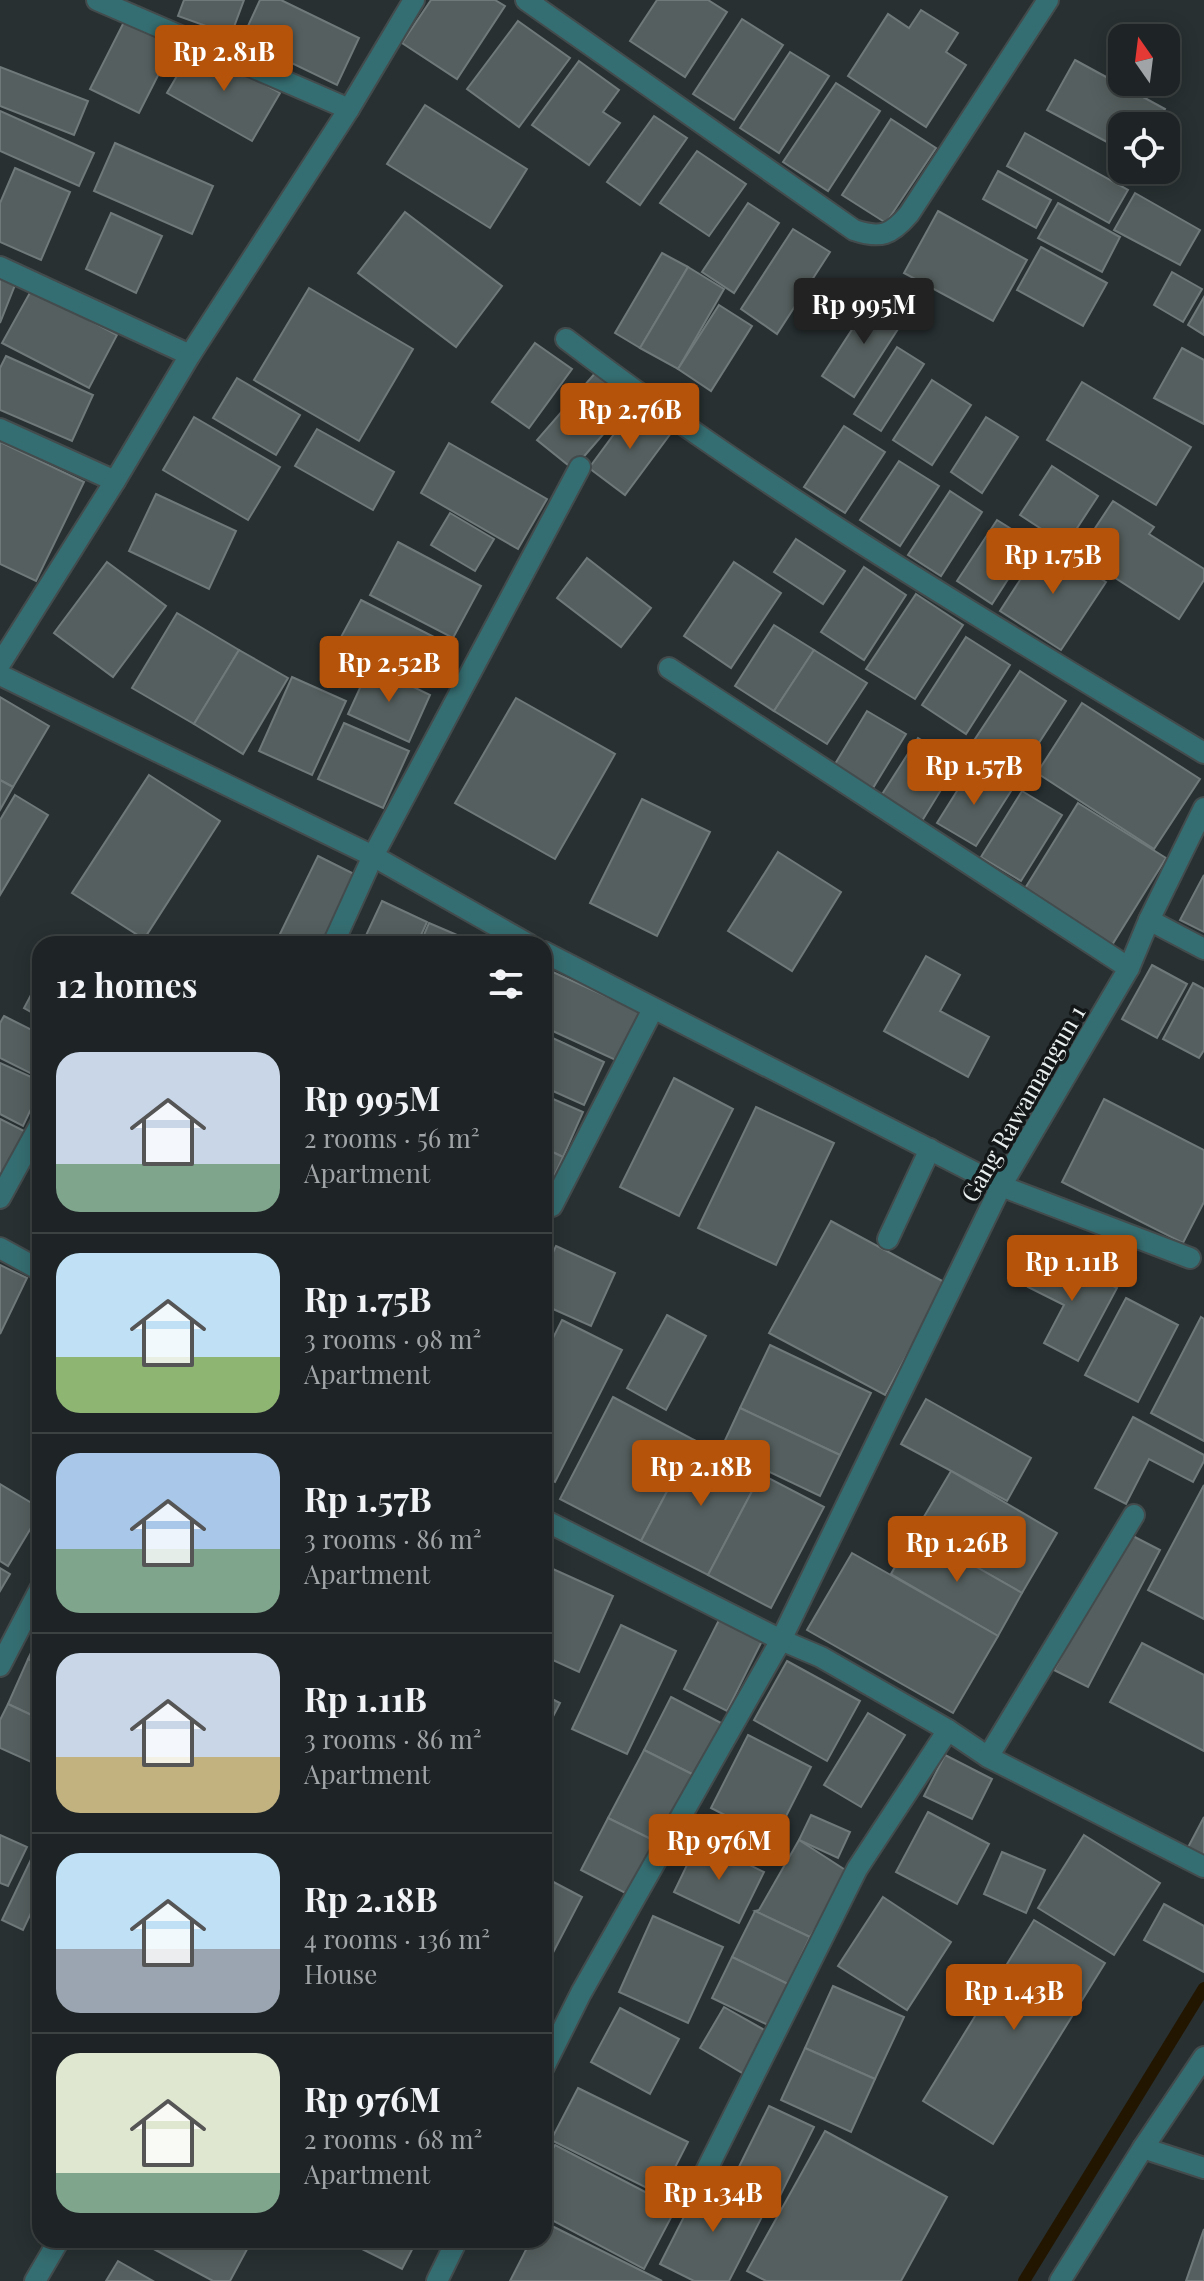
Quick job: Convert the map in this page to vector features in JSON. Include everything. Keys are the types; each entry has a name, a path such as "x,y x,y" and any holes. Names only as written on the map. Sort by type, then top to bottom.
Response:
{"street":[{"path":"97,0 349,109"},
{"path":"0,664 190,355 349,109 414,0"},
{"path":"526,0 854,230 873,235 895,229 909,214 1048,0"},
{"path":"0,267 190,355"},
{"path":"566,339 643,398 827,520 959,605 1204,753"},
{"path":"0,429 115,481"},
{"path":"337,936 373,856 580,467"},
{"path":"669,668 1129,968"},
{"path":"0,675 373,856 514,936"},
{"name":"Gang Rawamangun 1","path":"552,2051 581,1993 781,1640 1001,1186 1129,968 1204,808"},
{"path":"1149,920 1204,949"},
{"path":"552,956 1001,1186 1190,1258"},
{"path":"552,1206 653,1009"},
{"path":"0,1198 32,1140"},
{"path":"888,1239 930,1149"},
{"path":"0,1248 32,1266"},
{"path":"988,1757 1134,1515"},
{"path":"552,1524 781,1640 821,1657 948,1730 988,1757 1204,1867"},
{"path":"0,1666 32,1604"},
{"path":"695,2193 857,1869 948,1730"},
{"path":"1060,2281 1204,2057"},
{"path":"1143,2148 1204,2168"},
{"path":"35,2281 54,2248"},
{"path":"437,2281 453,2248"}],"building":[{"path":"184,0 244,0 231,35 178,16"},
{"path":"260,0 281,0 359,38 337,85 242,39"},
{"path":"431,0 495,0 505,6 457,79 402,43"},
{"path":"657,0 708,0 727,12 685,77 630,41"},
{"path":"921,10 958,33 946,52 966,65 926,127 848,76 888,14 909,28"},
{"path":"127,16 176,40 139,113 90,89"},
{"path":"742,19 783,45 734,120 693,94"},
{"path":"518,21 570,58 519,127 467,89"},
{"path":"195,45 280,93 252,141 167,93"},
{"path":"790,52 829,76 779,153 740,128"},
{"path":"1075,60 1108,78 1108,96 1141,96 1165,109 1163,112 1108,112 1108,143 1047,110"},
{"path":"579,61 619,90 603,112 620,123 589,165 532,125"},
{"path":"0,67 88,101 74,135 0,106"},
{"path":"836,83 880,111 828,191 783,162"},
{"path":"425,105 527,169 490,228 387,164"},
{"path":"0,111 94,153 79,186 0,151"},
{"path":"654,116 687,138 640,205 607,182"},
{"path":"891,119 936,148 886,223 842,195"},
{"path":"1025,133 1108,179 1108,184 1117,184 1128,190 1109,223 1007,166"},
{"path":"115,143 213,186 192,234 94,191"},
{"path":"697,151 746,184 709,236 660,203"},
{"path":"15,168 70,192 41,260 0,242 0,203"},
{"path":"998,171 1051,200 1036,228 983,199"},
{"path":"1135,193 1200,230 1180,265 1114,230"},
{"path":"748,203 779,223 734,293 702,272"},
{"path":"1058,203 1120,237 1102,272 1038,238"},
{"path":"938,211 1027,260 993,321 904,273"},
{"path":"405,212 502,286 456,347 358,273"},
{"path":"111,213 162,236 136,293 86,269"},
{"path":"793,229 830,252 777,334 741,309"},
{"path":"1041,247 1107,283 1083,326 1017,290"},
{"path":"662,253 688,267 640,348 615,333"},
{"path":"688,267 724,289 678,369 640,348"},
{"path":"1172,272 1202,289 1183,322 1154,305"},
{"path":"0,279 15,285 0,323"},
{"path":"309,288 413,349 359,441 254,380"},
{"path":"32,289 117,335 89,388 2,343"},
{"path":"875,294 907,315 854,397 822,376"},
{"path":"1204,297 1204,335 1188,325"},
{"path":"719,305 752,326 711,391 678,369"},
{"path":"535,343 572,369 529,428 492,402"},
{"path":"897,347 924,364 881,431 854,414"},
{"path":"1182,348 1204,360 1204,424 1154,398"},
{"path":"6,356 93,395 72,441 0,410 0,368"},
{"path":"597,371 632,401 573,469 537,440"},
{"path":"237,378 300,415 276,455 213,418"},
{"path":"932,380 971,405 932,465 893,440"},
{"path":"1082,382 1191,447 1156,505 1047,440"},
{"path":"634,407 671,433 625,495 589,468"},
{"path":"194,417 280,467 248,520 163,470"},
{"path":"986,417 1018,437 982,493 951,472"},
{"path":"844,426 885,452 845,513 804,487"},
{"path":"317,429 394,472 373,510 295,466"},
{"path":"0,442 84,482 36,581 0,564"},
{"path":"449,443 547,499 518,549 421,493"},
{"path":"899,461 939,486 900,546 860,520"},
{"path":"1052,466 1098,496 1066,545 1020,515"},
{"path":"950,491 982,512 941,576 908,555"},
{"path":"156,494 236,531 209,589 129,551"},
{"path":"1113,501 1154,527 1149,534 1204,569 1204,580 1179,619 1078,554"},
{"path":"450,513 494,539 475,571 431,545"},
{"path":"997,520 1032,542 992,604 957,581"},
{"path":"796,539 845,571 823,604 774,572"},
{"path":"398,542 481,586 453,638 370,595"},
{"path":"1044,543 1106,582 1061,650 1000,611"},
{"path":"587,558 651,608 621,647 557,598"},
{"path":"107,562 166,606 113,677 54,633"},
{"path":"734,562 781,593 731,668 684,636"},
{"path":"864,567 906,595 864,660 821,632"},
{"path":"916,594 963,625 915,699 866,669"},
{"path":"361,600 436,638 415,678 340,639"},
{"path":"177,613 239,650 194,724 132,688"},
{"path":"774,625 814,650 774,711 735,686"},
{"path":"966,637 1010,665 966,734 922,705"},
{"path":"239,650 288,678 243,754 194,724"},
{"path":"814,650 867,683 827,744 774,711"},
{"path":"370,666 430,695 409,742 348,714"},
{"path":"1020,671 1066,701 1022,769 975,739"},
{"path":"292,677 346,701 312,775 259,751"},
{"path":"0,697 49,726 13,787 0,780"},
{"path":"516,698 615,754 555,859 455,803"},
{"path":"1082,703 1200,779 1154,849 1037,773"},
{"path":"867,711 906,734 873,788 835,764"},
{"path":"344,723 409,751 383,808 318,779"},
{"path":"918,738 958,762 922,821 881,796"},
{"path":"972,767 1011,791 976,846 937,823"},
{"path":"149,775 220,821 146,936 139,936 72,893"},
{"path":"0,780 13,787 0,810"},
{"path":"1022,791 1062,815 1021,881 981,857"},
{"path":"15,795 48,815 0,895 0,820"},
{"path":"642,799 710,832 657,936 590,903"},
{"path":"1078,803 1166,858 1112,945 1024,890"},
{"path":"778,852 841,892 792,971 728,931"},
{"path":"318,856 360,877 330,936 279,936"},
{"path":"1204,875 1204,932 1180,920"},
{"path":"382,901 427,922 421,936 366,936"},
{"path":"429,923 459,936 423,936"},
{"path":"926,956 960,975 940,1011 989,1037 968,1077 884,1031"},
{"path":"1152,965 1187,984 1157,1038 1122,1019"},
{"path":"552,972 643,1013 620,1062 552,1031"},
{"path":"1193,983 1204,989 1204,1050 1199,1058 1163,1039"},
{"path":"32,993 32,1012 24,1008"},
{"path":"4,1016 32,1030 32,1074 0,1058 0,1023"},
{"path":"552,1038 604,1062 584,1105 552,1091"},
{"path":"0,1063 32,1077 32,1107 23,1126 0,1114"},
{"path":"674,1078 733,1109 679,1216 620,1187"},
{"path":"552,1098 583,1112 563,1157 552,1152"},
{"path":"1104,1099 1204,1150 1204,1202 1183,1243 1062,1182"},
{"path":"756,1107 834,1143 776,1265 698,1228"},
{"path":"0,1119 28,1133 0,1185"},
{"path":"552,1152 563,1157 552,1181"},
{"path":"831,1221 946,1283 885,1395 769,1333"},
{"path":"556,1246 615,1273 591,1326 552,1309 552,1255"},
{"path":"1047,1251 1117,1288 1078,1361 1044,1343 1064,1305 1028,1287"},
{"path":"0,1265 27,1278 0,1334"},
{"path":"1126,1298 1178,1325 1138,1402 1085,1375"},
{"path":"667,1315 706,1336 666,1410 627,1388"},
{"path":"1201,1317 1204,1319 1204,1441 1151,1413"},
{"path":"562,1320 622,1350 555,1482 552,1480 552,1340"},
{"path":"770,1345 871,1393 840,1455 740,1408"},
{"path":"613,1397 694,1440 641,1541 560,1499"},
{"path":"926,1399 1031,1458 1007,1501 901,1444"},
{"path":"740,1408 840,1455 820,1496 721,1449"},
{"path":"1133,1417 1204,1455 1193,1482 1149,1459 1126,1504 1095,1488"},
{"path":"694,1440 761,1474 708,1575 641,1541"},
{"path":"951,1471 1057,1533 1022,1593 915,1532"},
{"path":"761,1474 824,1507 771,1608 708,1575"},
{"path":"0,1484 32,1503 32,1526 8,1566 0,1561"},
{"path":"1204,1485 1204,1619 1148,1590"},
{"path":"915,1532 1022,1593 998,1636 891,1574"},
{"path":"1127,1533 1160,1550 1088,1687 1054,1670"},
{"path":"852,1553 998,1636 953,1713 807,1630"},
{"path":"0,1568 10,1574 0,1591"},
{"path":"552,1569 613,1596 579,1672 552,1660"},
{"path":"719,1620 762,1641 727,1711 684,1689"},
{"path":"621,1625 676,1651 627,1754 572,1729"},
{"path":"1142,1643 1204,1675 1204,1751 1110,1702"},
{"path":"28,1659 32,1661 32,1715 8,1704"},
{"path":"787,1661 860,1701 827,1761 754,1720"},
{"path":"671,1697 723,1724 696,1776 644,1750"},
{"path":"552,1699 560,1703 552,1718"},
{"path":"8,1704 32,1715 32,1762 0,1748 0,1720"},
{"path":"868,1713 905,1735 861,1807 824,1785"},
{"path":"748,1735 811,1767 774,1840 711,1808"},
{"path":"644,1750 696,1776 661,1844 608,1818"},
{"path":"945,1755 992,1779 972,1819 924,1796"},
{"path":"928,1812 989,1844 957,1904 896,1872"},
{"path":"811,1815 850,1832 838,1858 799,1840"},
{"path":"1204,1817 1204,1861 1186,1851"},
{"path":"608,1818 661,1844 633,1897 581,1870"},
{"path":"0,1835 27,1847 8,1886 0,1883"},
{"path":"1084,1835 1160,1883 1114,1955 1038,1908"},
{"path":"699,1840 764,1872 739,1923 674,1892"},
{"path":"799,1840 850,1873 810,1937 755,1911 759,1910"},
{"path":"1002,1852 1045,1870 1026,1913 984,1894"},
{"path":"32,1857 32,1911 23,1930 2,1920"},
{"path":"552,1881 582,1897 552,1955"},
{"path":"883,1897 951,1942 907,2010 838,1966"},
{"path":"1164,1904 1204,1926 1204,1972 1144,1940"},
{"path":"755,1911 810,1937 788,1984 732,1957"},
{"path":"653,1916 723,1947 688,2023 619,1992"},
{"path":"1034,1920 1105,1963 993,2144 923,2101"},
{"path":"732,1957 788,1984 768,2025 712,1998"},
{"path":"833,1986 904,2017 875,2079 805,2048"},
{"path":"724,2007 768,2032 744,2074 700,2048"},
{"path":"620,2008 679,2039 650,2094 591,2062"},
{"path":"805,2048 875,2079 851,2132 781,2100"},
{"path":"578,2088 688,2142 661,2195 552,2138"},
{"path":"769,2106 814,2127 777,2202 732,2181"},
{"path":"825,2131 947,2197 901,2281 766,2281 747,2271"},
{"path":"555,2145 676,2208 644,2269 552,2220 552,2150"},
{"path":"704,2177 766,2209 729,2281 694,2281 660,2264"},
{"path":"552,2226 662,2281 510,2281 527,2248 552,2248"},
{"path":"1204,2229 1204,2281 1186,2281"},
{"path":"152,2248 248,2248 230,2281 213,2281"},
{"path":"360,2248 413,2248 402,2269"},
{"path":"118,2261 153,2281 106,2281"}],"waterway":[{"path":"1024,2281 1204,1988"}]}
